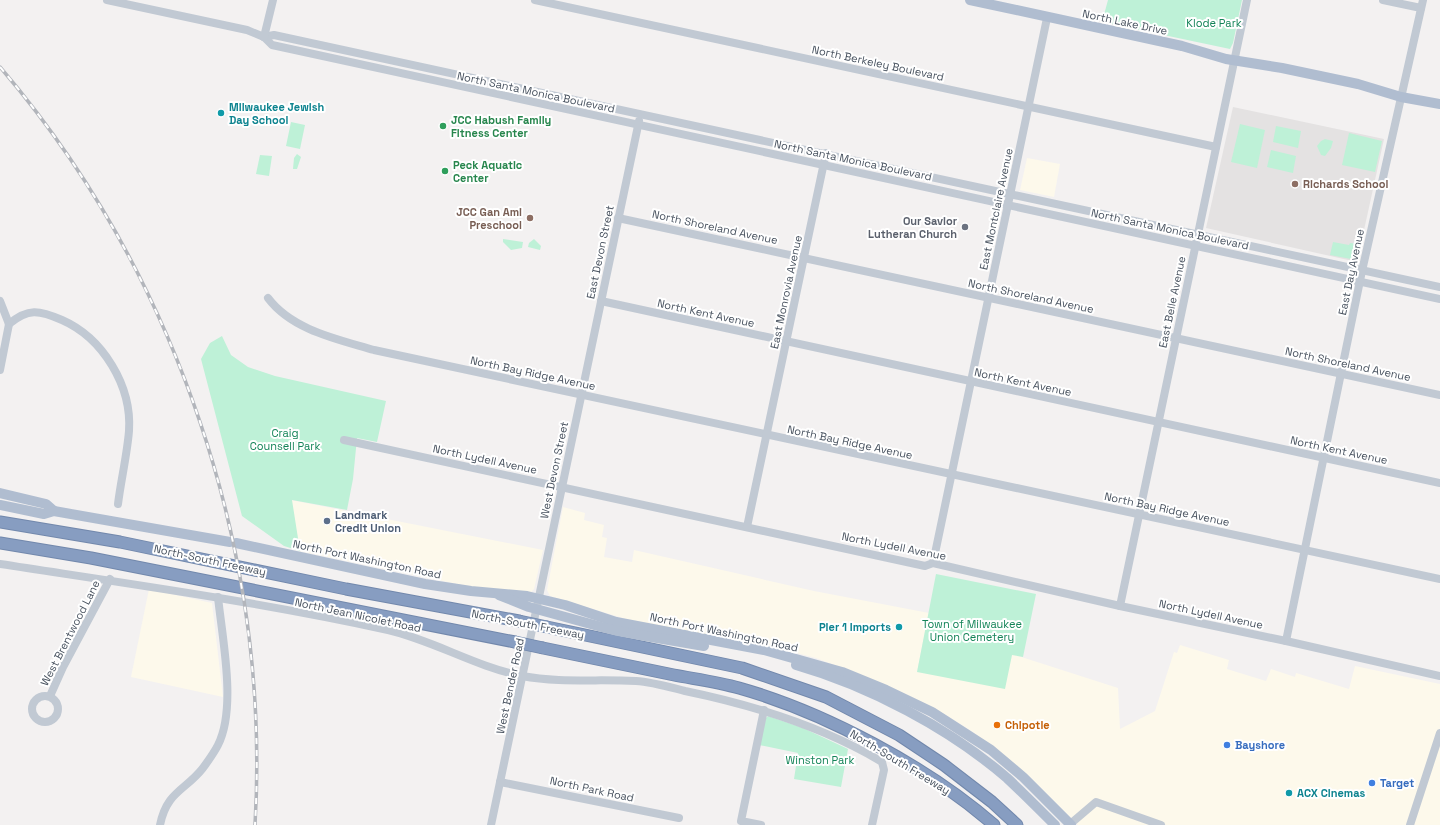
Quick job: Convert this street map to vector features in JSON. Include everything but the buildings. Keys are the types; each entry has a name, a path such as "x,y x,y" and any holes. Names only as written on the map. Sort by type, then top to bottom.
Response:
{"highway":[{"name":"North-South Freeway","path":"0,522 120,542 346,589 519,621 742,668 826,697 899,736 944,764 992,802 1017,825"},
{"name":"North-South Freeway","path":"0,543 137,567 739,688 792,706 844,729 886,751 976,809 994,825"}],"main road":[{"name":"North Lake Drive","path":"970,0 1358,84 1440,104"},
{"name":"North Lake Drive","path":"1402,94 1440,98"},
{"name":"North Port Washington Road","path":"0,493 46,504 54,511"},
{"name":"North Port Washington Road","path":"0,505 44,514 54,511 233,542 399,580 493,593 631,625 784,655 842,672 886,690 932,712 991,750 1023,776 1070,825"},
{"name":"North Port Washington Road","path":"538,604 616,631 784,662 843,682 928,721 984,759 1006,778 1054,825"}],"street":[{"name":"North Santa Monica Boulevard","path":"107,0 247,30 264,38 272,45 1440,299"},
{"path":"264,38 273,0"},
{"name":"North Berkeley Boulevard","path":"535,0 1216,147"},
{"name":"East Belle Avenue","path":"1120,606 1157,422 1247,0"},
{"path":"1383,0 1422,4"},
{"name":"East Day Avenue","path":"1286,641 1362,271 1422,4"},
{"name":"East Montclaire Avenue","path":"933,563 1048,18"},
{"name":"North Santa Monica Boulevard","path":"264,38 274,35 281,36 1440,287"},
{"name":"East Devon Street","path":"581,394 641,114"},
{"name":"East Monrovia Avenue","path":"748,527 826,153"},
{"name":"North Shoreland Avenue","path":"618,218 1440,395"},
{"name":"North Bay Ridge Avenue","path":"268,298 277,309 306,327 342,341 374,350 1440,579"},
{"path":"0,301 9,324 0,370"},
{"name":"North Kent Avenue","path":"601,302 1440,483"},
{"path":"9,324 26,313 34,311 46,313 66,322 88,336 105,355 119,378 126,404 129,430 118,504"},
{"name":"West Devon Street","path":"549,551 581,394"},
{"name":"North Lydell Avenue","path":"344,440 562,486 925,566 933,563 1038,588 1286,641 1440,676"},
{"name":"West Bender Road","path":"491,825 549,551"},
{"name":"North Jean Nicolet Road","path":"1,566 110,579 218,596 389,630 432,644 491,668 522,676 565,681 637,681 719,698 764,710 822,732 879,760 884,764 872,825"},
{"name":"West Brentwood Lane","path":"50,696 63,666 110,579"},
{"path":"160,825 167,805 174,794 202,769 219,744 226,715 227,684 218,596"},
{"path":"761,825 741,821 764,710"},
{"path":"1410,825 1440,733"},
{"name":"North Park Road","path":"500,782 678,818"},
{"path":"1070,825 1096,802 1161,825"}],"shaded area":[{"name":"Richards School","path":"1233,107 1384,139 1357,262 1206,228"},
{"path":"1027,158 1060,164 1054,197 1020,190"},
{"path":"291,500 543,550 534,589 530,593 486,590 300,551"},
{"name":"Bayshore","path":"563,507 585,513 584,520 604,525 602,537 607,538 604,557 632,562 634,550 814,591 929,613 917,672 1012,654 1118,688 1120,729 1155,711 1174,652 1177,653 1180,645 1229,660 1227,669 1266,681 1271,669 1295,677 1296,673 1349,689 1355,666 1440,684 1440,825 1078,825 1030,777 973,732 946,715 874,680 816,658 785,650 626,619 550,596 547,590"},
{"path":"149,589 212,603 223,697 131,677"}],"green space":[{"name":"Klode Park","path":"1108,0 1242,0 1233,43 1230,49 1102,22"},
{"path":"291,122 305,125 300,149 286,146"},
{"path":"1240,124 1265,130 1257,168 1231,162"},
{"path":"1276,126 1301,131 1298,148 1273,142"},
{"path":"1349,133 1382,141 1375,172 1342,165"},
{"path":"1325,139 1333,141 1331,148 1325,156 1321,155 1317,146"},
{"path":"1271,150 1296,156 1293,173 1267,167"},
{"path":"297,154 301,157 297,169 293,169 294,158"},
{"path":"260,155 272,156 269,176 256,174"},
{"path":"503,239 523,242 522,248 511,250 503,242"},
{"path":"534,239 541,246 540,250 528,247 529,243"},
{"path":"1333,242 1349,245 1350,243 1360,244 1356,260 1330,255"},
{"name":"Craig Counsell Park","path":"222,336 231,355 248,367 275,376 386,401 377,442 357,438 353,479 347,510 292,500 300,551 284,546 242,516 201,359 210,343"},
{"name":"Town of Milwaukee Union Cemetery","path":"936,574 1036,594 1023,657 1012,655 1005,689 917,672"},
{"name":"Winston Park","path":"768,716 803,728 848,749 841,787 794,779 798,753 759,745 766,718"}],"railway":[{"path":"0,67 62,148 117,235 163,326 200,422 228,520 247,621 256,723 255,825"}],"place":[{"name":"Milwaukee Jewish Day School","path":"221,113"},
{"name":"JCC Habush Family Fitness Center","path":"443,126"},
{"name":"Peck Aquatic Center","path":"445,171"},
{"name":"Richards School","path":"1295,184"},
{"name":"JCC Gan Ami Preschool","path":"530,218"},
{"name":"Our Savior Lutheran Church","path":"965,227"},
{"name":"Landmark Credit Union","path":"327,521"},
{"name":"Pier 1 Imports","path":"899,627"},
{"name":"Chipotle","path":"997,725"},
{"name":"Bayshore","path":"1227,745"},
{"name":"Target","path":"1372,783"},
{"name":"ACX Cinemas","path":"1289,793"}]}
